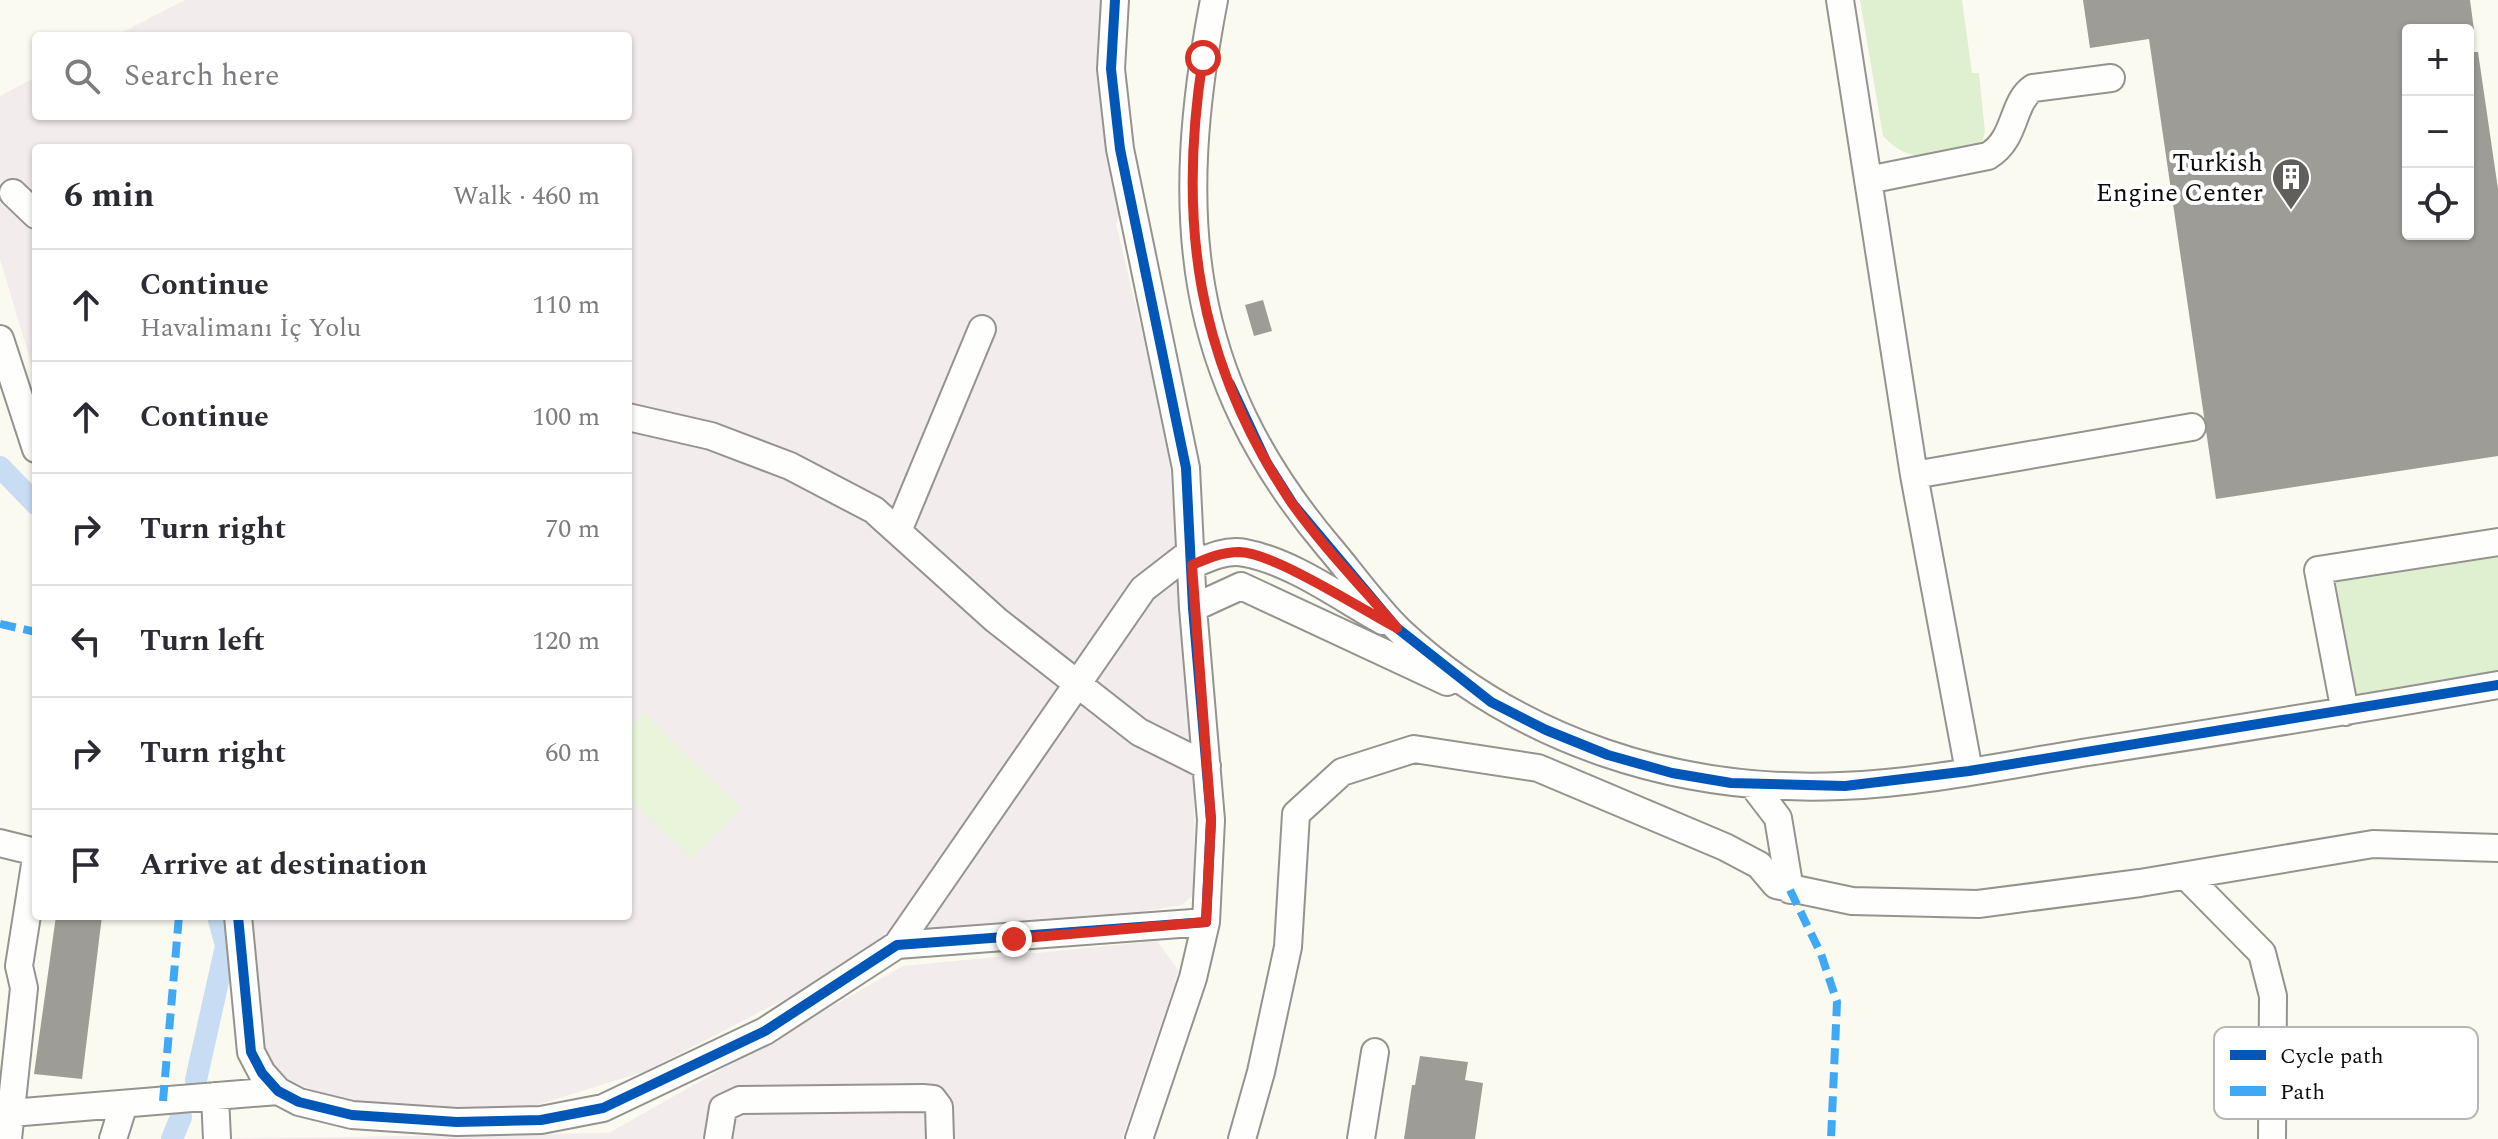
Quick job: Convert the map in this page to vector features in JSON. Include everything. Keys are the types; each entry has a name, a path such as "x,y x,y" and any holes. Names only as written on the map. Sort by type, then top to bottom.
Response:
{"street":[{"path":"1115,0 1111,69 1120,149 1178,412 1186,468 1193,608 1211,820 1206,922 1193,978 1139,1139"},
{"path":"1214,0 1196,106 1192,219 1203,308 1230,384 1267,463 1293,504 1397,628"},
{"path":"1840,0 1914,475 1969,771"},
{"path":"1868,180 1988,156 2000,149 2009,136 2027,93 2033,88 2111,78"},
{"path":"13,193 32,211"},
{"path":"898,531 982,329"},
{"path":"0,339 27,402 32,428"},
{"path":"632,418 711,436 790,466 874,510 996,620 1139,732 1207,766"},
{"path":"1914,475 2192,427"},
{"path":"2345,712 2318,570 2498,542"},
{"path":"32,881 19,966 11,975 24,988 6,1121 124,1104 278,1091 326,1110 377,1118 541,1120 603,1108 765,1031 897,945 1143,589 1192,558 1243,552 1282,566 1397,628 1491,702"},
{"path":"1193,608 1241,586 1546,730 1608,755 1672,773 1752,784 1845,786 1969,771 2498,685"},
{"path":"1242,1139 1261,1072 1288,947 1296,814 1342,772 1414,749 1538,768 1725,847 1759,865 1776,885 1852,901 1978,904 2186,876 2373,844 2498,848"},
{"path":"1752,784 1778,818 1790,890"},
{"path":"0,843 32,854"},
{"path":"2186,876 2262,953 2273,996 2273,1027"},
{"path":"238,920 251,1052 262,1073 278,1091"},
{"path":"897,945 1206,922"},
{"path":"1361,1139 1375,1052"},
{"path":"215,1096 217,1139"},
{"path":"718,1139 723,1108 740,1100 923,1098 933,1099 939,1107 940,1139"},
{"path":"113,1139 124,1104"},
{"path":"2272,1119 2272,1139"}],"shaded area":[{"path":"185,0 1125,0 1121,119 1134,182 1116,224 1168,440 1194,790 1195,893 1182,905 868,956 646,1071 531,1107 413,1110 356,1104 287,1081 269,1062 255,1034 249,920 632,920 632,144 32,144 32,367 0,259 0,96 32,79 32,120 632,120 632,32 123,32"},
{"path":"1157,941 1179,971 1122,1139 207,1139 609,1133 903,966"}],"green space":[{"path":"1860,0 1962,0 1972,73 1979,73 1985,132 1981,147 1917,156 1894,146 1883,136"},
{"path":"2498,553 2498,685 2366,708 2351,692 2315,593 2334,579"},
{"path":"644,713 741,808 691,859 632,802 632,725"}],"building":[{"name":"Turkish Engine Center","path":"2083,0 2470,0 2473,24 2402,24 2402,240 2474,240 2474,52 2478,52 2498,189 2498,456 2216,499 2149,39 2090,48"},
{"path":"1263,300 1272,331 1254,336 1245,305"},
{"path":"55,920 102,920 82,1079 34,1074"},
{"path":"1420,1056 1468,1062 1465,1080 1483,1083 1475,1139 1404,1139"}],"waterway":[{"path":"0,467 32,500"},
{"path":"196,1080 226,946 219,920"},
{"path":"172,1139 181,1117"}],"marked path":[{"path":"0,624 32,631"},
{"path":"1790,890 1821,954 1837,1002 1831,1139"},
{"path":"163,1101 179,920"}],"cycle path":[{"path":"238,920 251,1052 262,1073 278,1091 299,1102 352,1115 457,1122 541,1120 603,1108 765,1031 897,945 1206,922 1211,820 1193,608 1186,468 1120,149 1111,69 1115,0"},
{"path":"1230,384 1267,463 1293,504 1397,628 1491,702 1546,730 1608,755 1672,773 1731,783 1845,786 1969,771 2498,685"}],"place":[{"name":"Turkish Engine Center","path":"2291,211"}],"route":[{"path":"1014,939 1206,922 1211,820 1192,565 1218,554 1243,552 1282,566 1397,628 1293,504 1267,463 1230,384 1203,308 1192,219 1191,171 1203,58"}]}
